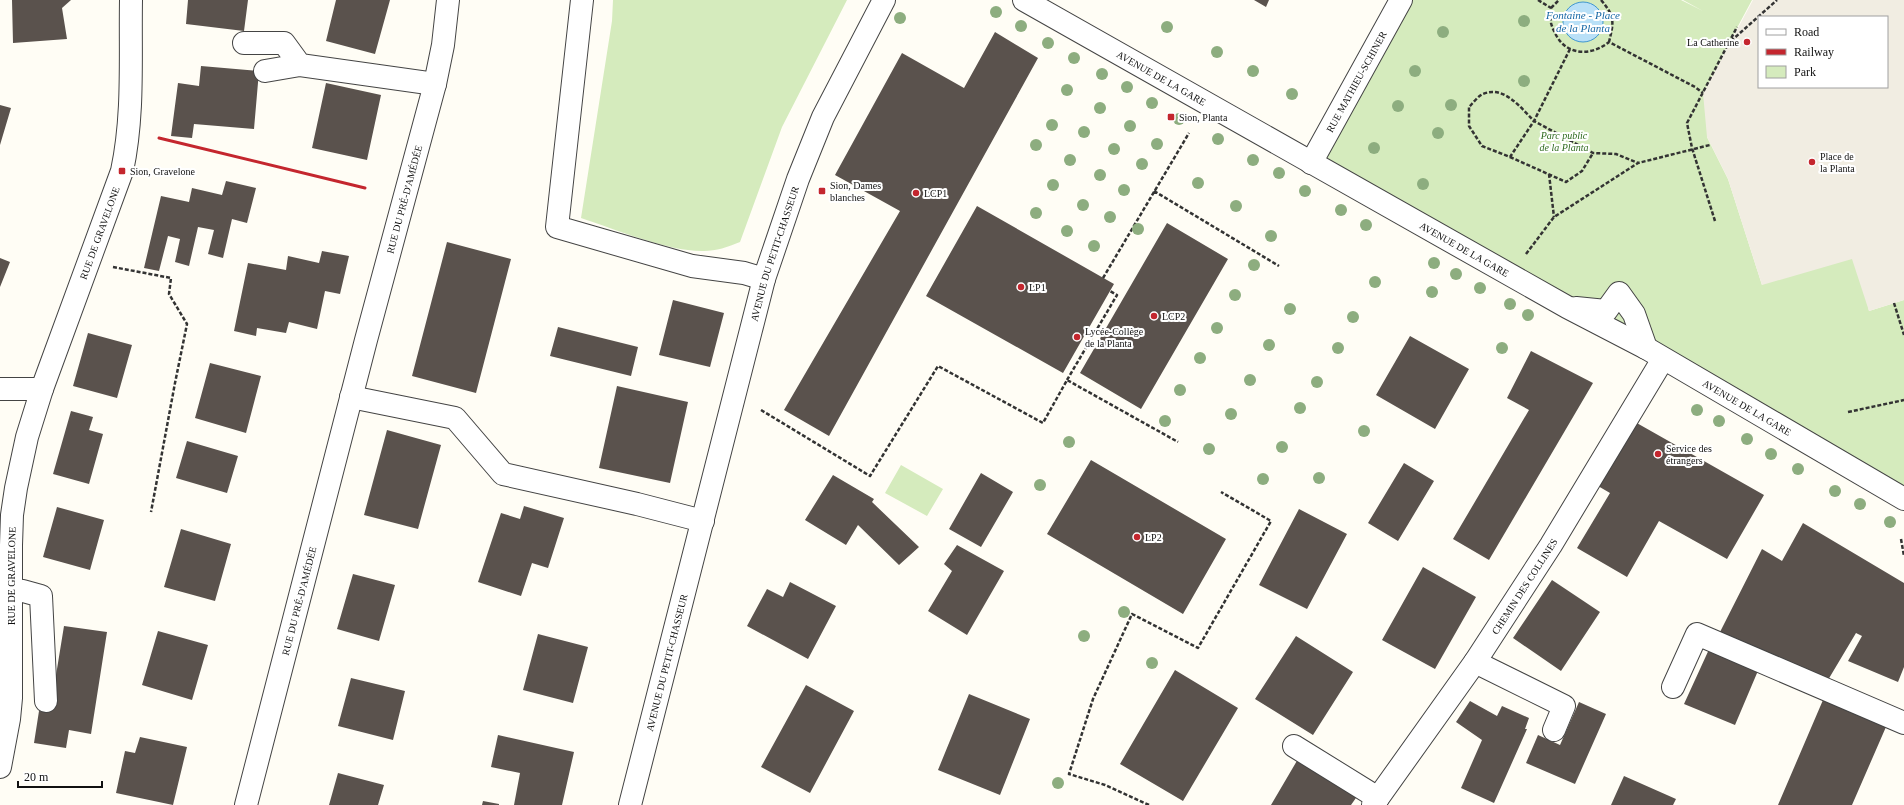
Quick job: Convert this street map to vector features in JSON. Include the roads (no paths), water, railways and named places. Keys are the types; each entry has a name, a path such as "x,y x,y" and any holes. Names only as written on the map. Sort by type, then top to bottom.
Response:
{"street":[{"name":"RUE DE GRAVELONE","path":"0,767 6,741 11,698 10,590 12,516 16,488 27,437 42,389 122,171 130,117 131,0"},
{"name":"RUE DU PRÉ-D'AMÉDÉE","path":"246,805 351,397 435,84 443,45 448,0"},
{"path":"582,0 557,227 692,266 744,273 764,279"},
{"name":"AVENUE DU PETIT-CHASSEUR","path":"630,805 764,279 798,179 822,117 884,0"},
{"name":"AVENUE DE LA GARE","path":"1024,0 1567,307 1654,354 1904,499"},
{"name":"RUE MATHIEU-SCHINER","path":"1311,163 1402,0"},
{"path":"244,43 284,43 300,65"},
{"path":"265,71 300,65 435,84"},
{"path":"1567,307 1606,311 1619,293 1634,314 1654,354"},
{"name":"CHEMIN DES COLLINES","path":"1375,802 1476,662 1548,550 1654,354"},
{"path":"0,389 42,389"},
{"path":"351,397 455,418 504,474 638,504 703,521"},
{"path":"10,590 24,591 41,596 46,701"},
{"path":"1673,687 1697,634 1904,723"},
{"path":"1476,662 1564,706 1554,730"},
{"path":"1294,746 1375,802"}],"water":[{"name":"Fontaine - Place de la Planta","path":"1587,2 1594,5 1600,11 1603,22 1602,30 1594,39 1587,42 1579,42 1572,39 1564,30 1563,18 1566,11 1575,3"}],"railway":[{"path":"159,138 365,188"}],"place":[{"name":"La Catherine","path":"1747,42"},
{"name":"Sion, Planta","path":"1171,117"},
{"name":"Place de la Planta","path":"1812,162"},
{"name":"Sion, Gravelone","path":"122,171"},
{"name":"Sion, Dames blanches","path":"822,191"},
{"name":"LCP1","path":"916,193"},
{"name":"LP1","path":"1021,287"},
{"name":"LCP2","path":"1154,316"},
{"name":"Lycée-Collège de la Planta","path":"1077,337"},
{"name":"Service des étrangers","path":"1658,454"},
{"name":"LP2","path":"1137,537"}],"park label":[{"name":"Parc public de la Planta","path":"1564,140"}]}
